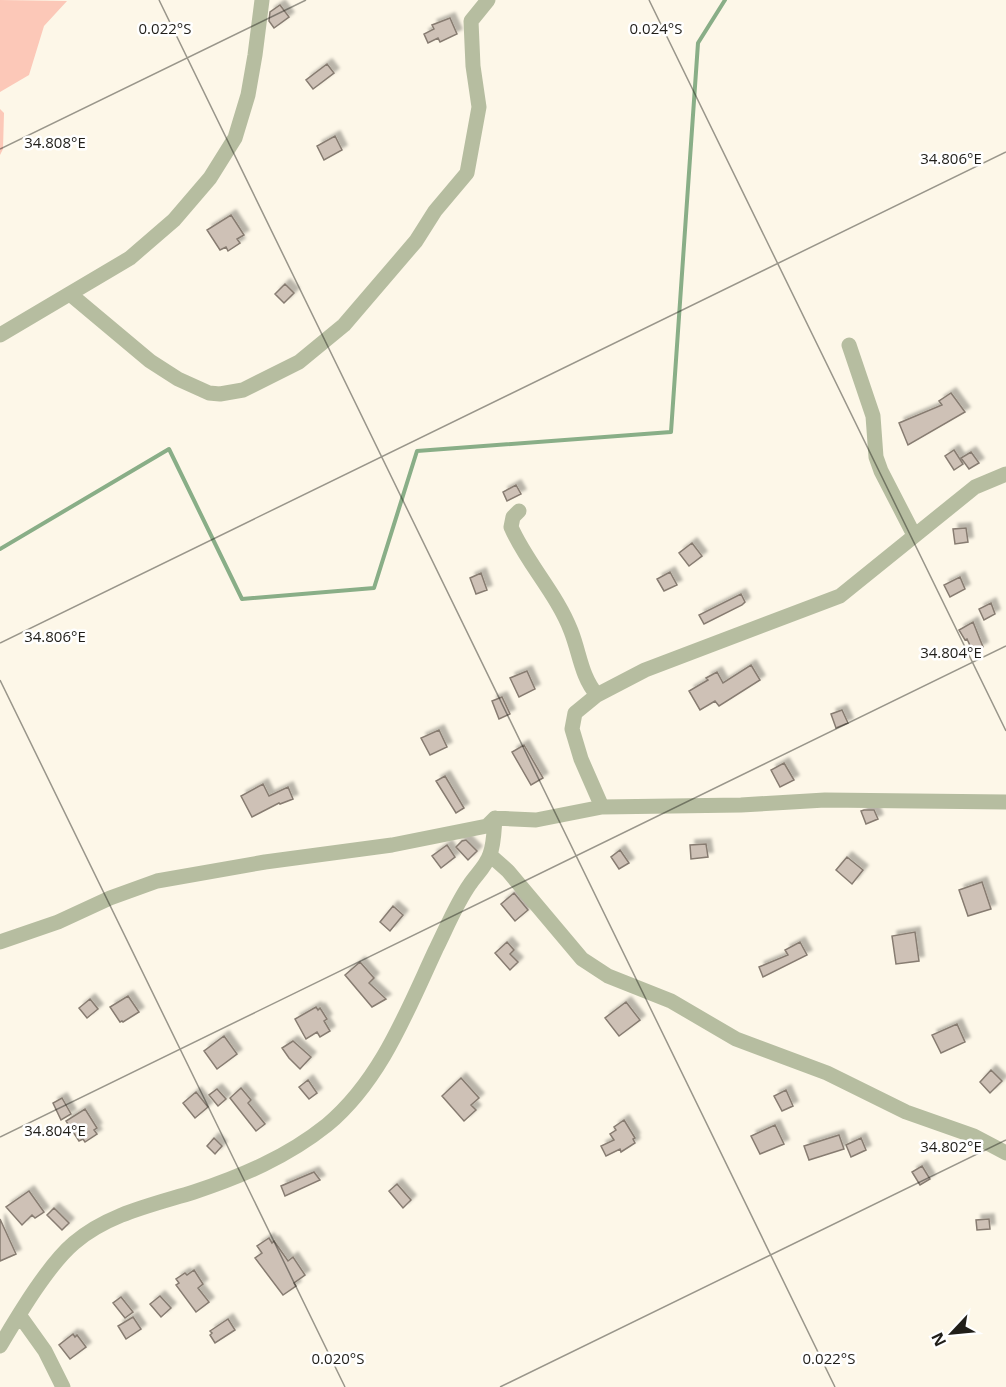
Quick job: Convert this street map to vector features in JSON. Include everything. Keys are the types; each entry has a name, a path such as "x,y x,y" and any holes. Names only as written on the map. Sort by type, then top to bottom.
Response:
{"street":[{"path":"0,335 130,258 174,220 210,178 235,138 251,75 262,0"},
{"path":"70,294 150,362 178,379 209,393 220,394 243,390 309,356 344,325 416,241 435,211 467,173 479,107 473,66 471,21 488,0"},
{"path":"849,345 873,416 876,457 915,535"},
{"path":"602,807 581,759 572,729 575,712 597,695 645,670 840,596 975,487 1006,474"},
{"path":"519,510 513,517 511,526 514,535 552,595 571,631 587,683 597,695"},
{"path":"0,942 58,922 110,898 158,881 265,862 392,845 487,826 495,818 536,820 602,807 741,805 825,800 1006,802"},
{"path":"2,1336 20,1316 50,1270 72,1244 95,1227 122,1214 243,1174 281,1157 327,1125 347,1105 369,1079 404,1020 451,917 468,886 490,855 495,818"},
{"path":"490,855 508,871 575,951 608,976 671,1001 736,1039 827,1073 906,1112 974,1136 1006,1153"},
{"path":"20,1316 45,1350 63,1387"}],"shaded area":[{"path":"0,0 67,1 44,26 29,75 0,92"},
{"path":"0,109 4,113 3,149 0,155"}],"building":[{"path":"280,5 289,17 274,28 269,21 270,12"},
{"path":"450,18 457,34 440,42 438,38 428,43 424,34 434,29 432,25"},
{"path":"327,64 334,73 313,89 306,80"},
{"path":"335,136 342,150 324,160 317,146"},
{"path":"231,215 244,235 237,239 240,243 228,251 226,247 220,250 207,230"},
{"path":"285,284 294,293 284,303 275,294"},
{"path":"951,393 965,412 908,445 899,423 942,405 939,401"},
{"path":"954,450 963,464 954,470 945,456"},
{"path":"971,452 979,463 969,469 961,458"},
{"path":"516,485 521,494 507,501 503,492"},
{"path":"966,528 968,542 955,544 953,529"},
{"path":"692,543 702,556 689,566 679,553"},
{"path":"670,572 677,585 664,591 657,579"},
{"path":"481,573 487,590 476,594 470,578"},
{"path":"960,577 965,589 950,597 944,585"},
{"path":"741,594 745,602 742,605 704,624 699,615"},
{"path":"991,603 995,614 984,620 979,609"},
{"path":"973,622 983,647 973,652 967,639 965,640 959,630"},
{"path":"751,665 760,680 719,706 715,701 700,710 689,691 717,672 723,683"},
{"path":"527,671 535,689 519,697 510,678"},
{"path":"502,697 510,714 499,719 492,701"},
{"path":"842,710 848,723 836,728 831,714"},
{"path":"439,730 447,747 430,755 421,738"},
{"path":"524,745 543,778 531,785 512,752"},
{"path":"784,763 794,780 780,787 771,770"},
{"path":"445,776 464,808 456,813 436,781"},
{"path":"263,784 269,796 288,787 293,799 279,803 252,817 241,796"},
{"path":"874,810 878,819 866,824 861,811"},
{"path":"466,840 477,851 468,860 456,847"},
{"path":"706,844 708,857 691,859 690,845"},
{"path":"447,845 455,857 441,868 432,856"},
{"path":"620,850 629,863 619,869 611,857"},
{"path":"847,857 863,870 852,884 836,870"},
{"path":"982,882 991,909 968,916 959,890"},
{"path":"514,893 528,910 515,921 501,904"},
{"path":"393,906 403,915 390,931 380,922"},
{"path":"915,932 919,961 896,964 892,936"},
{"path":"507,942 514,950 510,954 518,962 510,970 495,953"},
{"path":"800,942 807,955 763,977 759,967 788,955 785,950"},
{"path":"360,962 374,978 369,983 386,999 372,1007 345,975"},
{"path":"128,996 139,1012 120,1022 110,1007"},
{"path":"90,999 98,1009 87,1018 79,1008"},
{"path":"626,1002 640,1020 619,1036 605,1018"},
{"path":"316,1007 318,1010 320,1008 327,1019 324,1021 330,1031 320,1037 317,1032 306,1039 295,1019"},
{"path":"957,1024 965,1042 941,1053 932,1035"},
{"path":"224,1036 237,1054 217,1069 204,1051"},
{"path":"293,1041 311,1057 300,1069 282,1048"},
{"path":"991,1070 1002,1081 990,1093 980,1082"},
{"path":"461,1078 479,1098 471,1105 476,1110 464,1121 442,1096"},
{"path":"308,1080 317,1093 309,1099 299,1087"},
{"path":"241,1088 251,1100 248,1103 265,1124 256,1131 230,1098"},
{"path":"217,1089 226,1099 218,1106 209,1095"},
{"path":"786,1090 793,1106 782,1111 774,1096"},
{"path":"196,1092 208,1107 195,1118 183,1103"},
{"path":"62,1098 71,1114 61,1120 53,1103"},
{"path":"85,1109 97,1128 94,1130 97,1134 85,1142 83,1139 79,1141 66,1121"},
{"path":"624,1120 635,1138 633,1139 635,1143 621,1152 620,1149 606,1156 601,1146 614,1140 610,1134 616,1130 614,1127"},
{"path":"775,1125 784,1144 760,1154 751,1136"},
{"path":"839,1135 844,1149 809,1160 804,1146"},
{"path":"214,1138 222,1146 215,1154 207,1146"},
{"path":"861,1138 866,1150 851,1157 846,1145"},
{"path":"922,1166 930,1179 920,1185 912,1172"},
{"path":"314,1172 320,1180 285,1196 281,1186"},
{"path":"397,1184 411,1200 403,1208 389,1191"},
{"path":"29,1191 44,1212 35,1218 32,1215 22,1225 6,1207"},
{"path":"54,1208 69,1223 62,1230 47,1215"},
{"path":"0,1219 16,1254 0,1261"},
{"path":"989,1219 990,1229 977,1230 976,1220"},
{"path":"269,1238 272,1243 274,1241 288,1261 293,1257 305,1275 294,1283 296,1286 283,1295 255,1258 262,1253 257,1246"},
{"path":"194,1270 203,1284 198,1288 209,1302 196,1312 176,1285 179,1283 176,1279"},
{"path":"160,1296 171,1308 161,1317 150,1304"},
{"path":"121,1297 133,1312 125,1318 113,1303"},
{"path":"133,1317 141,1329 126,1339 118,1326"},
{"path":"228,1319 235,1330 215,1343 210,1331"},
{"path":"73,1334 75,1337 77,1335 86,1347 70,1359 59,1345"}],"waterway":[{"path":"0,549 169,449 242,599 374,588 417,451 671,432 698,43 725,0"}]}
